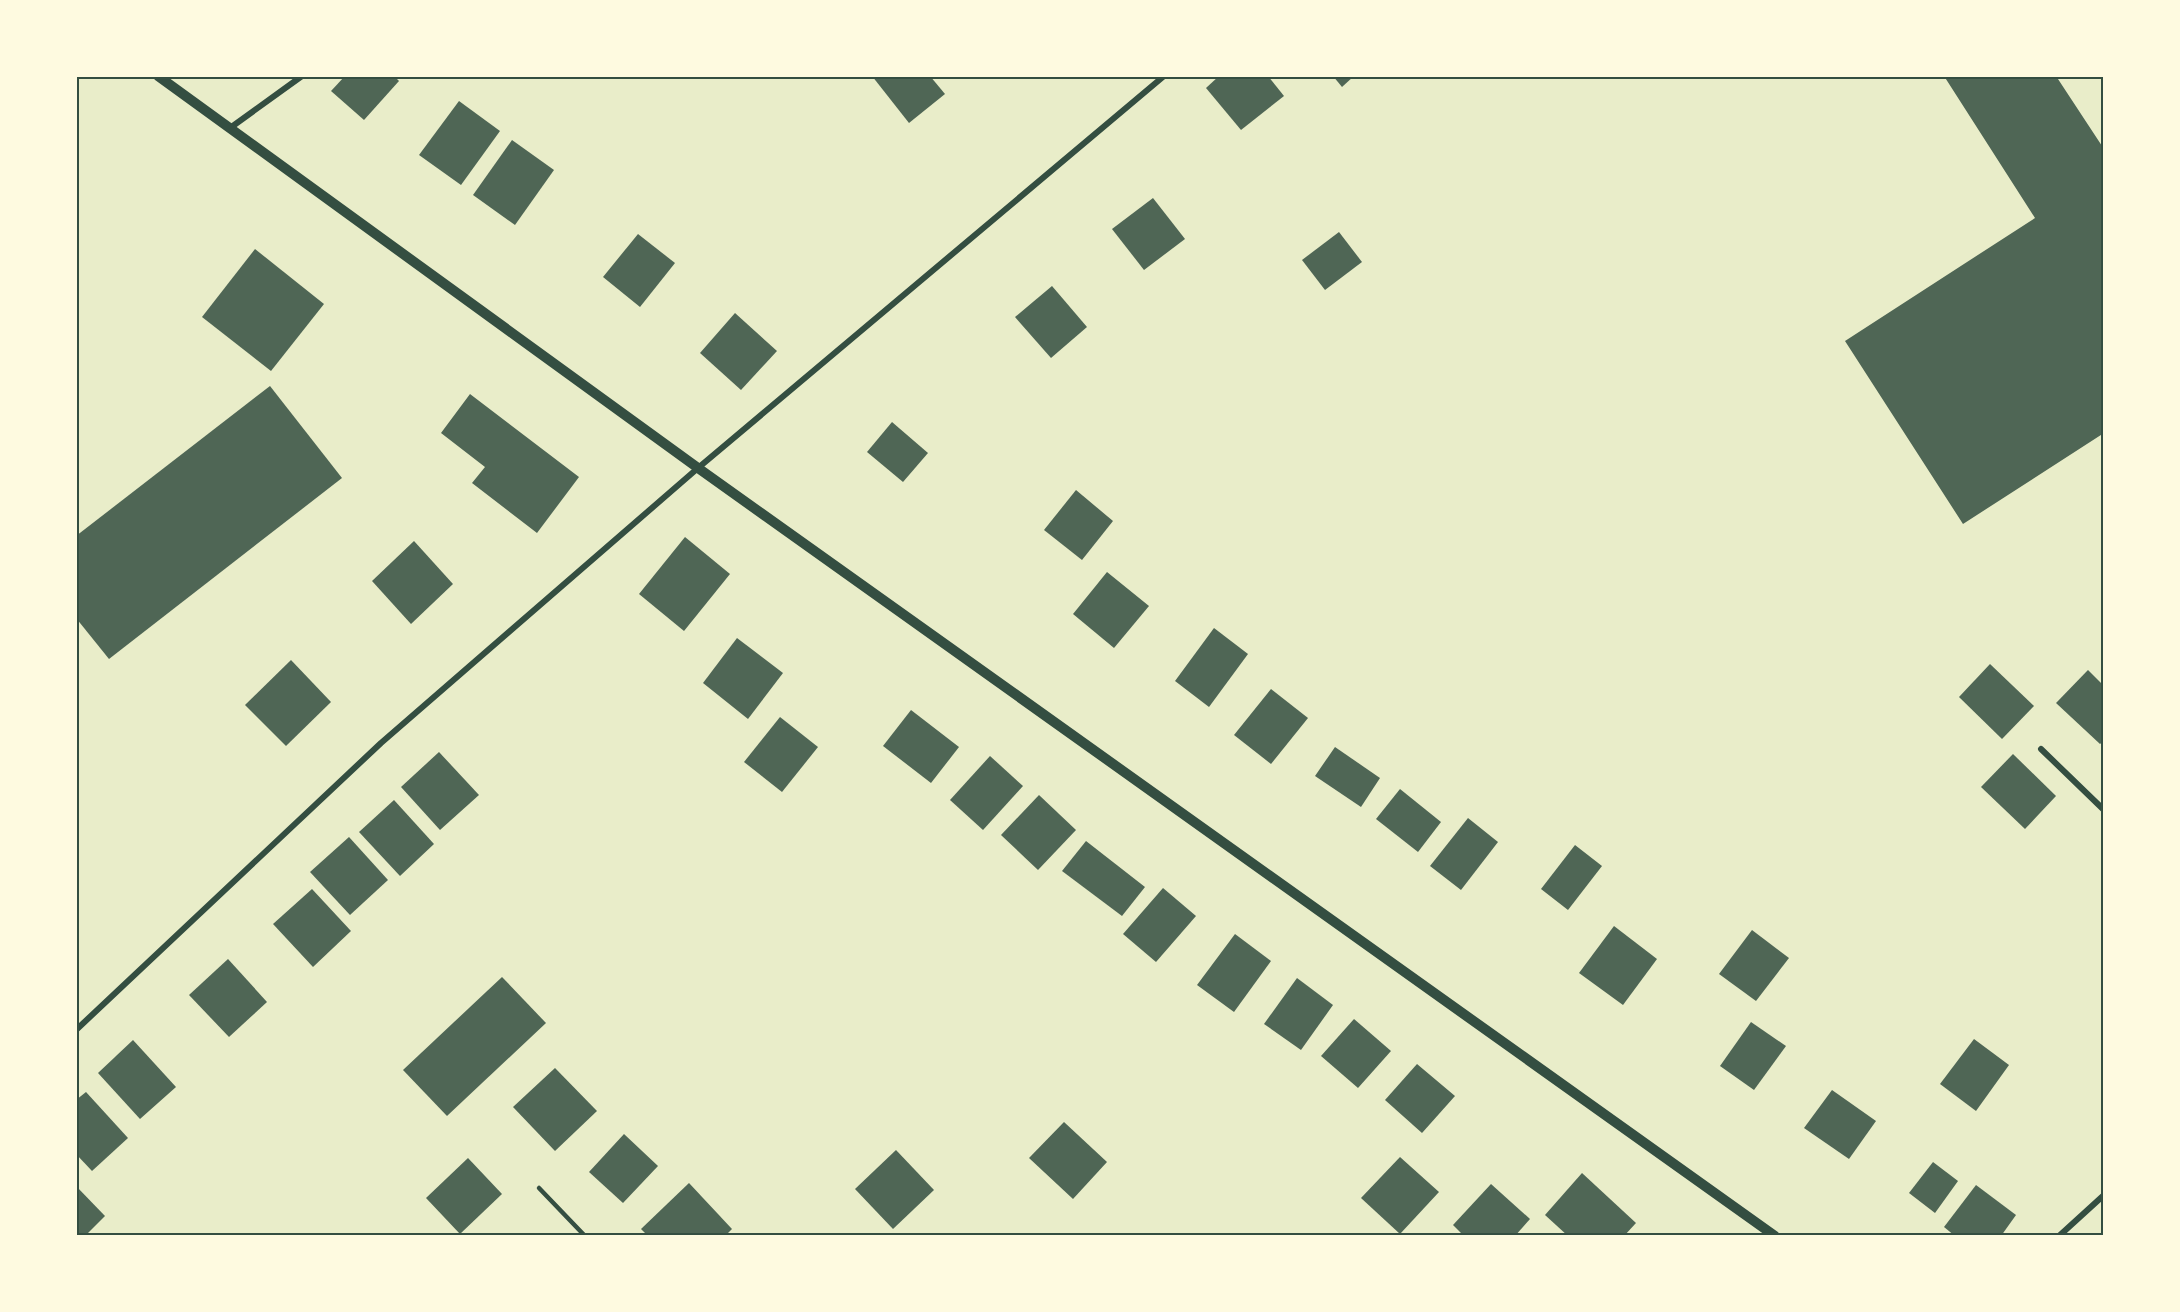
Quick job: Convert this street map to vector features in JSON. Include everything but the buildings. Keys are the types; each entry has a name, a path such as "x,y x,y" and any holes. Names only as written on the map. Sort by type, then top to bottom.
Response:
{"street":[{"path":"158,76 698,468 1775,1236"},
{"path":"230,128 302,76"},
{"path":"76,1030 381,743 698,468 1164,76"},
{"path":"2041,749 2103,810"},
{"path":"2059,1236 2103,1195"}],"lane":[{"path":"540,1188 585,1236"}]}
